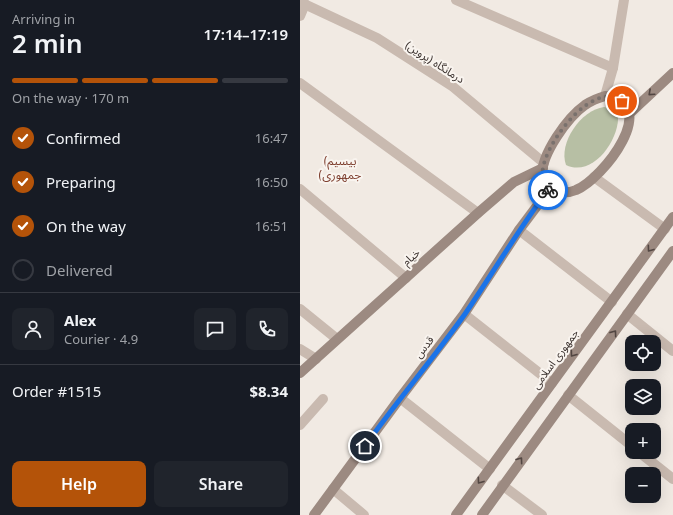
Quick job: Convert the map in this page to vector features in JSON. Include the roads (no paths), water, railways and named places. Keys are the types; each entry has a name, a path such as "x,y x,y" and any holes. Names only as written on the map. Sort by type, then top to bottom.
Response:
{"street":[{"path":"456,0 613,68"},
{"path":"605,96 613,68 624,0"},
{"path":"300,16 303,3"},
{"name":"درمانگاه (پروین)","path":"303,3 377,38 452,86 544,165"},
{"path":"630,113 671,78"},
{"path":"300,83 478,213"},
{"path":"605,96 615,97 622,101 630,113 630,123 626,135 594,177 575,191 558,192 549,190 542,177 544,165 556,139 574,114 585,105 605,96"},
{"name":"خیام","path":"300,373 514,182 544,165"},
{"path":"594,177 665,229"},
{"path":"300,189 406,278"},
{"name":"قدس","path":"314,515 464,314 519,230 549,190"},
{"name":"جمهوری اسلامی","path":"456,515 673,217"},
{"path":"519,230 612,302"},
{"path":"482,515 502,485 673,251"},
{"path":"300,309 337,339"},
{"path":"464,314 552,383"},
{"path":"627,314 673,351"},
{"path":"300,349 316,359"},
{"path":"568,395 625,440"},
{"path":"400,398 490,469"},
{"path":"300,426 323,399"},
{"path":"648,459 673,479"},
{"path":"502,485 542,515"},
{"path":"333,490 364,515"}],"district":[{"name":"(بیسیم (جمهوری","path":"340,168"}]}
